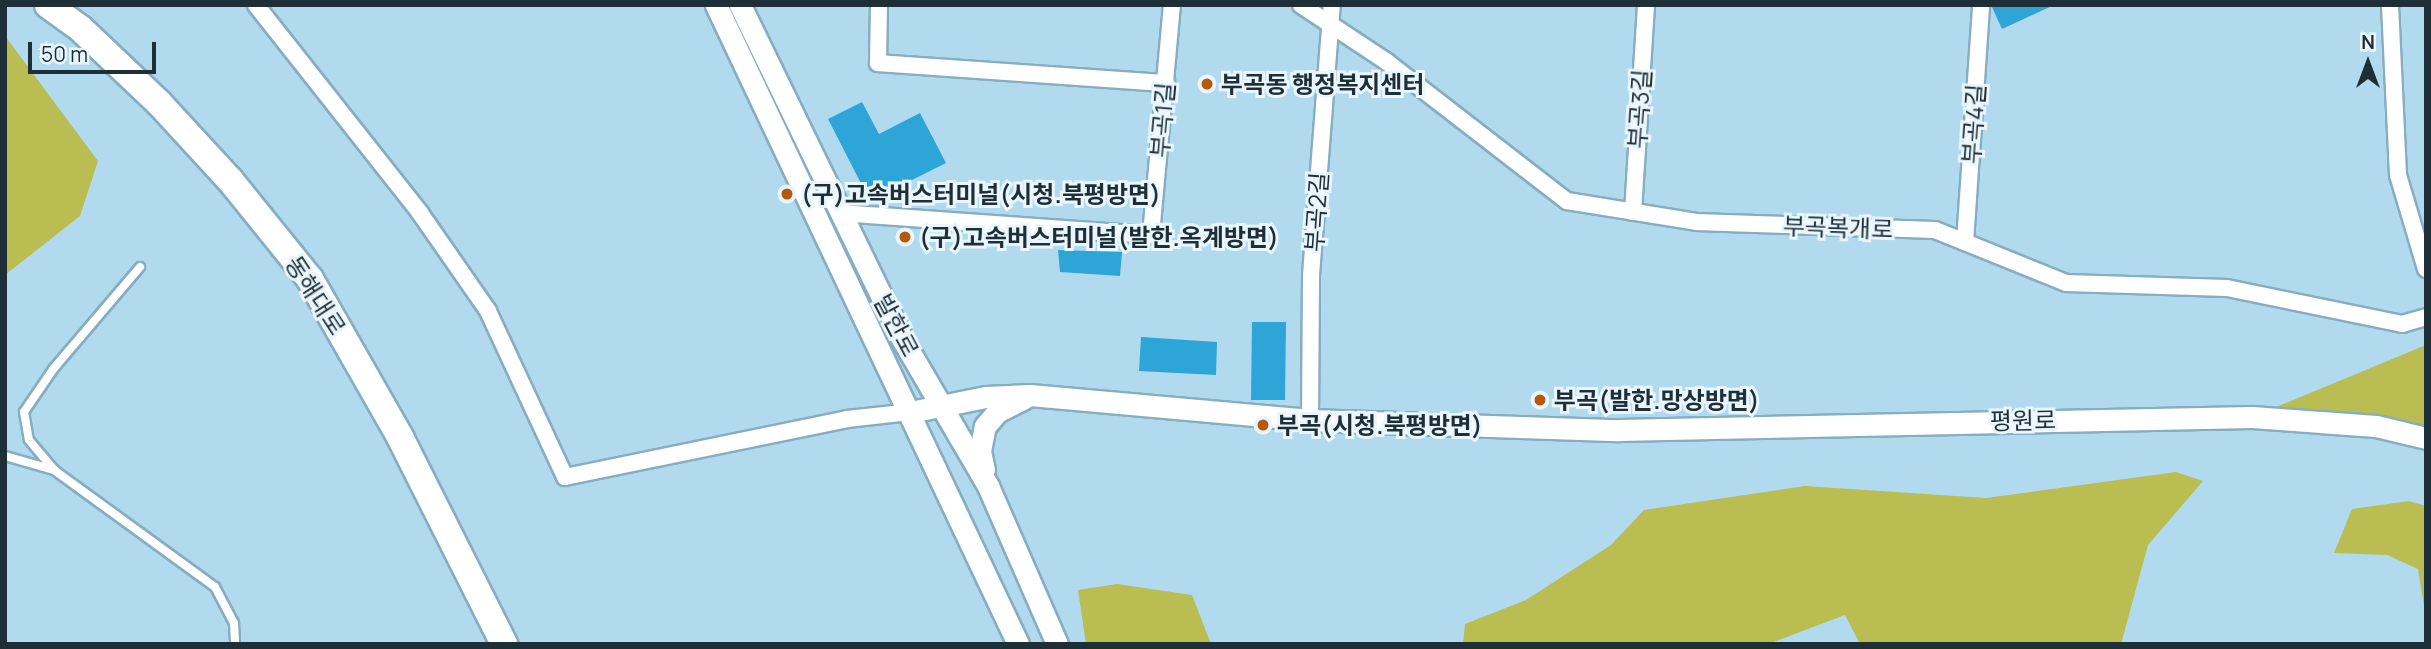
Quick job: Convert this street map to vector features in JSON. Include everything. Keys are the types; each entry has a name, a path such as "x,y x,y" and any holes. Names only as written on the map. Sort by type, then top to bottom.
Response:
{"main road":[{"name":"동해대로","path":"48,5 81,29 160,104 230,180 310,279 400,437 503,644"}],"street":[{"path":"257,5 419,214 488,311 565,477 847,419 910,412"},
{"name":"발한로","path":"716,5 1018,644"},
{"name":"발한로","path":"740,5 901,337 988,486 1057,644"},
{"path":"880,5 878,63 1166,83"},
{"name":"부곡1길","path":"841,213 1151,234 1172,5"},
{"name":"부곡복개로","path":"1301,5 1330,27 1387,62 1567,201 1696,222 1935,230 2066,283 2227,288 2402,324 2426,317"},
{"name":"부곡2길","path":"1310,420 1311,275 1332,5"},
{"name":"부곡3길","path":"1633,212 1646,5"},
{"name":"부곡4길","path":"1965,242 1981,5"},
{"path":"2390,5 2398,175 2426,269"},
{"path":"988,486 980,451 985,426 997,412 1030,395"},
{"name":"평원로","path":"910,412 943,408 986,397 1030,395 1310,420 1618,430 2252,417 2376,425 2426,438"}],"lane":[{"path":"140,267 54,368 24,412 29,440 54,470 215,587 234,623 235,644"},
{"path":"5,456 54,470"}],"shaded area":[{"path":"5,36 98,161 80,216 5,275"},
{"path":"2426,345 2426,438 2252,417"},
{"path":"2176,472 2203,481 2148,545 2121,644 1860,644 1845,615 1768,644 1463,644 1465,624 1526,600 1611,545 1644,510 1805,486 1986,498"},
{"path":"2409,501 2426,506 2426,618 2418,569 2387,555 2334,553 2352,509"},
{"path":"1117,584 1192,595 1211,644 1086,644 1078,590"}],"building":[{"path":"1991,5 2054,5 2002,29"},
{"path":"862,102 879,134 920,113 946,163 870,201 828,119"},
{"path":"1058,250 1122,252 1120,276 1060,272"},
{"path":"1252,322 1286,322 1285,400 1251,400"},
{"path":"1141,337 1217,342 1216,375 1139,371"}],"place":[{"name":"부곡동 행정복지센터","path":"1207,84"},
{"name":"(구)고속버스터미널(시청.북평방면)","path":"787,194"},
{"name":"(구)고속버스터미널(발한.옥계방면)","path":"905,237"},
{"name":"부곡(발한.망상방면)","path":"1540,400"},
{"name":"부곡(시청.북평방면)","path":"1263,425"}]}
